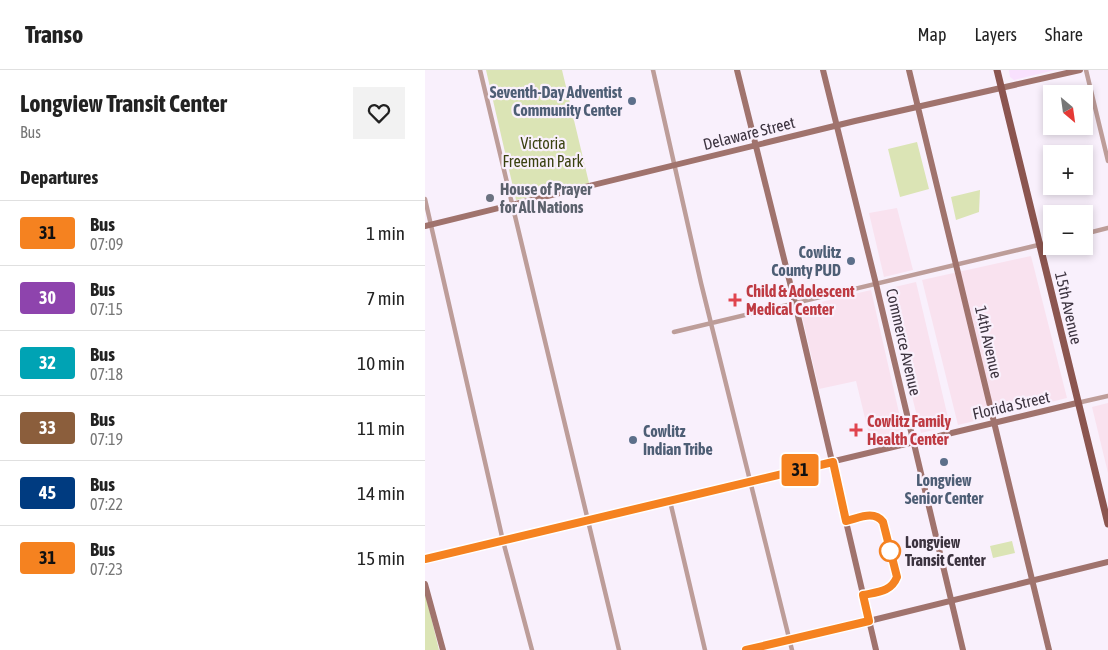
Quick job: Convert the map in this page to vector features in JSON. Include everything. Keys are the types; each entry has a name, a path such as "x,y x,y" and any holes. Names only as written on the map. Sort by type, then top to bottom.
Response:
{"main road":[{"name":"15th Avenue","path":"997,70 1108,524"}],"street":[{"path":"480,70 619,650"},
{"path":"653,70 712,324 792,650"},
{"path":"737,70 754,146 795,303 876,650"},
{"name":"Commerce Avenue","path":"823,70 963,650"},
{"name":"14th Avenue","path":"909,70 1049,650"},
{"name":"Delaware Street","path":"428,226 836,126 1081,70"},
{"path":"1085,70 1108,161"},
{"path":"425,199 428,226 503,541 532,650"},
{"path":"1093,232 1108,228"},
{"path":"674,332 1043,244"},
{"name":"Florida Street","path":"425,559 1108,396"},
{"path":"670,501 705,650"},
{"path":"746,650 1108,562"},
{"path":"425,584 443,650"}],"shaded area":[{"path":"1009,70 1055,70 1014,80 1010,77"},
{"path":"897,208 913,270 884,277 869,213"},
{"path":"1031,256 1067,398 958,425 922,280"},
{"path":"916,282 950,426 921,433 886,289"},
{"path":"871,290 905,439 872,447 856,381 819,389 800,307"},
{"path":"1108,403 1108,473 1092,407"}],"green space":[{"name":"Victoria Freeman Park","path":"486,70 562,70 589,183 516,200"},
{"path":"917,142 929,189 900,197 888,149"},
{"path":"980,190 979,212 956,220 951,197"},
{"path":"1012,541 1015,553 993,558 990,546"},
{"path":"425,592 439,650 425,650"}],"bus line":[{"name":"31","path":"425,559 833,462 846,521 872,514 879,517 883,522 897,577 894,584 887,590 863,595 869,621 746,650"}],"place":[{"name":"Seventh-Day Adventist Community Center","path":"632,101"},
{"name":"House of Prayer for All Nations","path":"490,198"},
{"name":"Cowlitz County PUD","path":"851,261"},
{"name":"Child & Adolescent Medical Center","path":"735,300"},
{"name":"Cowlitz Family Health Center","path":"856,430"},
{"name":"Cowlitz Indian Tribe","path":"633,440"},
{"name":"Longview Senior Center","path":"944,462"},
{"name":"Longview Transit Center","path":"890,551"}]}
